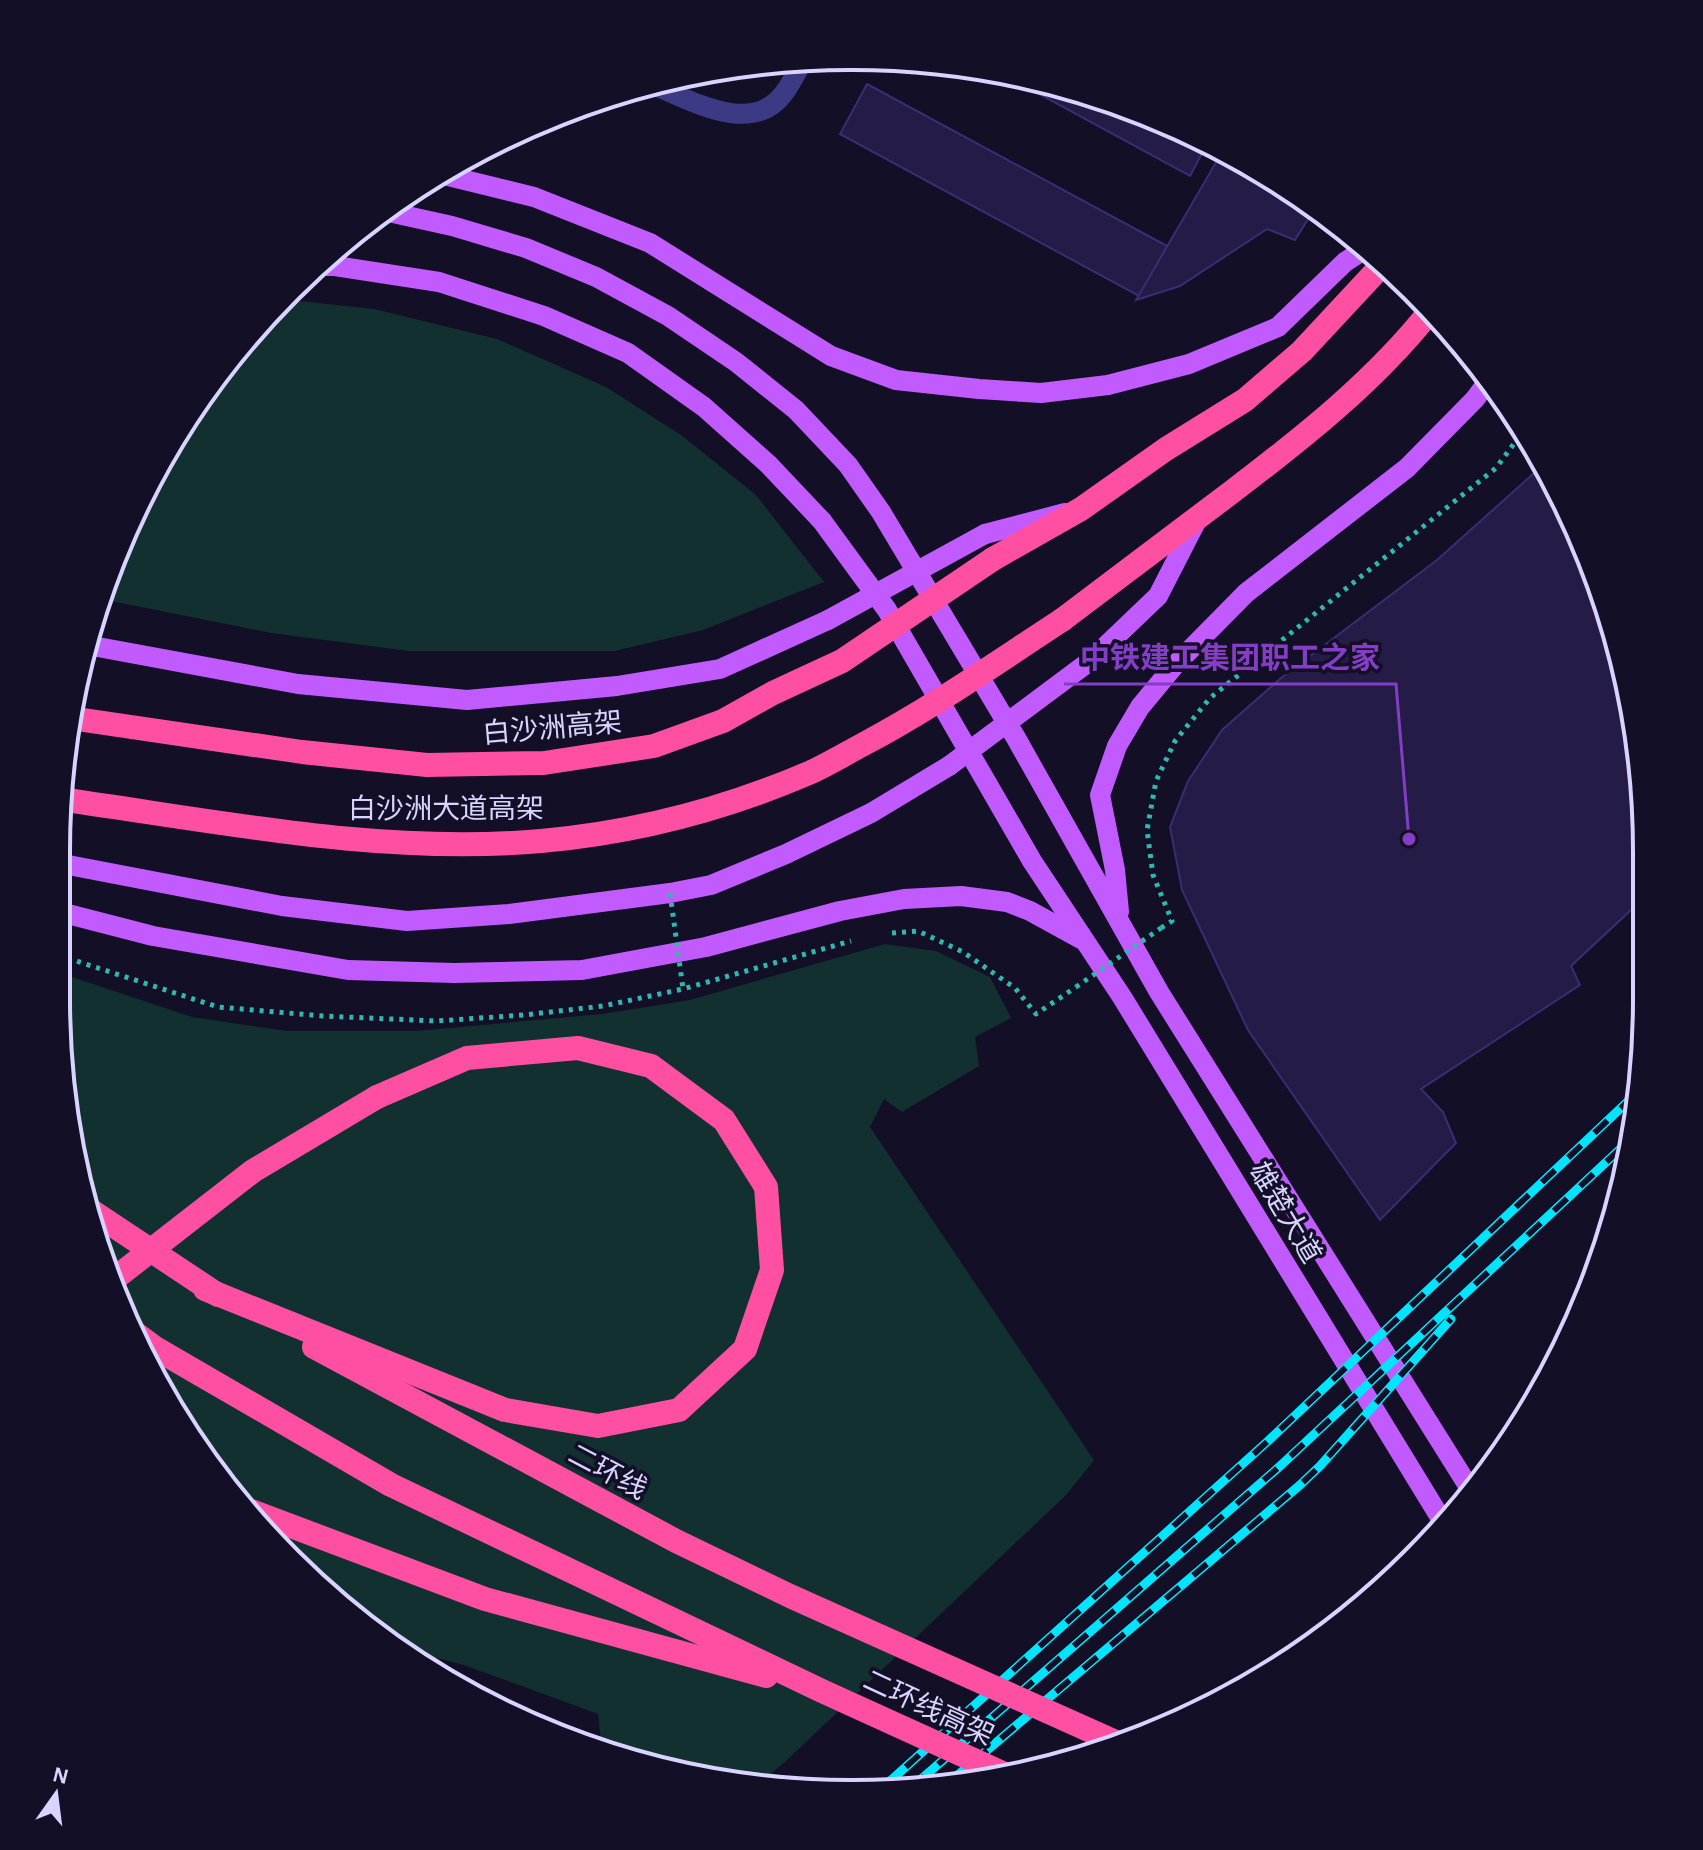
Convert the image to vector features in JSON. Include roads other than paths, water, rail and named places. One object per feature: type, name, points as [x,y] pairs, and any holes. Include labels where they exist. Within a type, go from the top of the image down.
[{"type":"highway","name":"白沙洲高架","points":[[82,719],[302,752],[427,765],[544,763],[654,746],[723,721],[773,693],[842,661],[993,559],[1081,509],[1166,449],[1245,400],[1302,351],[1376,272]]},
{"type":"highway","points":[[1198,517],[1301,439],[1363,382],[1424,320]]},
{"type":"highway","name":"白沙洲大道高架","points":[[72,801],[340,838],[455,844],[541,841],[649,824],[745,798],[812,772],[903,723],[1062,620],[1198,517]]},
{"type":"highway","points":[[120,1274],[253,1171],[377,1097],[467,1058],[578,1048],[651,1066],[724,1120],[766,1187],[772,1270],[745,1349],[679,1410],[598,1426],[505,1410],[205,1289]]},
{"type":"highway","name":"二环线","points":[[102,1218],[205,1289],[676,1541],[790,1596],[1106,1738]]},
{"type":"highway","points":[[152,1346],[391,1485],[822,1691]]},
{"type":"highway","points":[[268,1518],[485,1599],[822,1691]]},
{"type":"highway","name":"二环线高架","points":[[822,1691],[990,1767]]},
{"type":"main road","points":[[456,178],[534,197],[650,243],[831,356],[896,380],[979,389],[1041,393],[1108,385],[1189,364],[1278,327],[1356,255]]},
{"type":"main road","name":"雄楚大道","points":[[399,214],[526,248],[596,277],[668,316],[736,362],[796,410],[848,465],[881,512],[1016,738],[1159,992],[1466,1482]]},
{"type":"main road","name":"雄楚大道","points":[[334,266],[439,282],[544,316],[628,353],[704,407],[768,464],[822,521],[887,610],[1017,837],[1122,997],[1438,1515]]},
{"type":"main road","points":[[1119,920],[1115,870],[1100,795],[1117,746],[1140,707],[1174,666],[1246,593],[1407,468],[1482,390]]},
{"type":"main road","points":[[98,647],[298,684],[467,700],[617,686],[720,669],[828,620],[985,534],[1081,509]]},
{"type":"main road","points":[[70,865],[282,906],[407,921],[509,914],[711,885],[786,854],[871,813],[949,766],[1090,661],[1158,596],[1198,517]]},
{"type":"main road","points":[[70,915],[153,936],[348,970],[439,973],[582,970],[706,947],[840,911],[904,899],[947,896],[1007,902],[1081,935]]},
{"type":"street","points":[[671,92],[739,116],[748,116],[770,106],[783,95],[796,72]]},
{"type":"railway","points":[[893,1778],[1268,1441],[1626,1104]]},
{"type":"railway","points":[[925,1776],[1279,1467],[1618,1151]]},
{"type":"railway","points":[[962,1772],[1300,1485],[1451,1319]]},
{"type":"place","name":"中铁建工集团职工之家","points":[[1409,839]]}]
